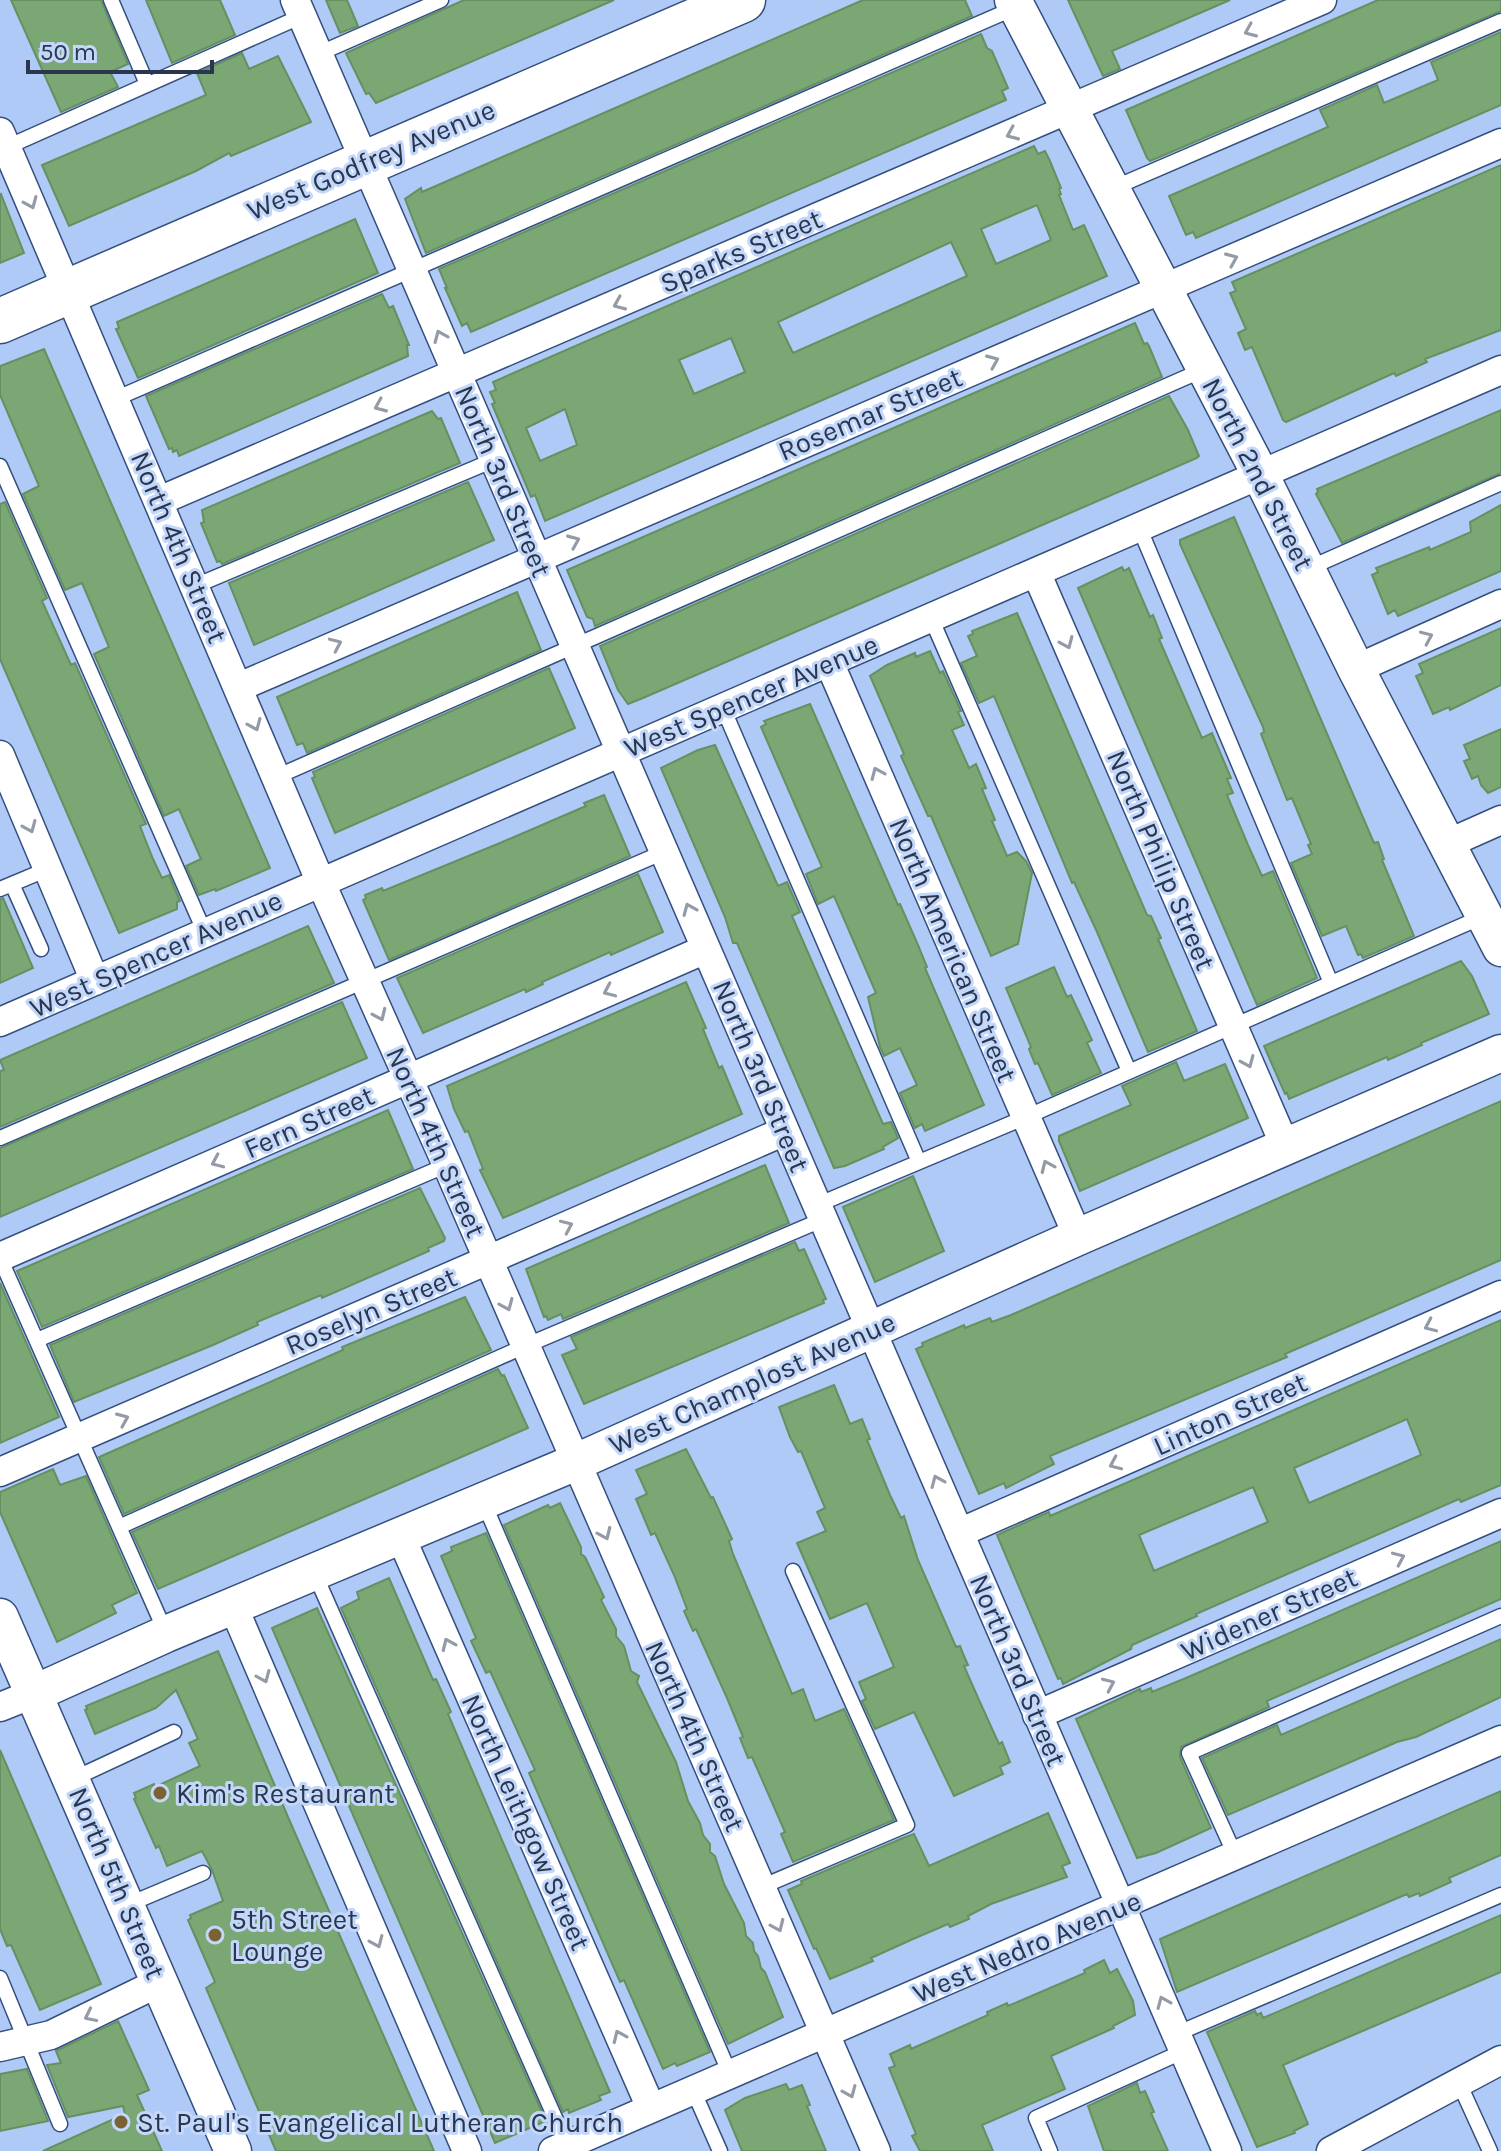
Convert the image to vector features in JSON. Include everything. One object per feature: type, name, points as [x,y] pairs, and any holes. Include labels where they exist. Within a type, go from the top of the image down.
[{"type":"main road","name":"West Godfrey Avenue","points":[[0,321],[743,0]]},
{"type":"street","name":"Sparks Street","points":[[159,501],[1322,0]]},
{"type":"street","name":"North 2nd Street","points":[[1021,2],[1069,110],[1260,474],[1356,669],[1501,948]]},
{"type":"street","name":"North 3rd Street","points":[[298,8],[1227,2151]]},
{"type":"street","name":"Rosemar Street","points":[[239,687],[1501,143]]},
{"type":"street","name":"North 4th Street","points":[[5,152],[69,291],[321,883],[876,2151]]},
{"type":"street","name":"West Spencer Avenue","points":[[0,1022],[1501,370]]},
{"type":"street","name":"North Philip Street","points":[[1036,572],[1286,1148]]},
{"type":"street","points":[[1356,669],[1501,604]]},
{"type":"street","name":"North American Street","points":[[829,662],[1078,1237]]},
{"type":"street","points":[[0,755],[95,981]]},
{"type":"street","points":[[1447,844],[1501,820]]},
{"type":"street","name":"Fern Street","points":[[0,1258],[706,949]]},
{"type":"street","name":"West Champlost Avenue","points":[[0,1707],[574,1463],[1078,1237],[1501,1053]]},
{"type":"street","name":"Roselyn Street","points":[[0,1472],[785,1131]]},
{"type":"street","name":"Linton Street","points":[[959,1533],[1501,1295]]},
{"type":"street","name":"Widener Street","points":[[1037,1715],[1501,1513]]},
{"type":"street","name":"North Leithgow Street","points":[[400,1535],[651,2108]]},
{"type":"street","points":[[233,1606],[467,2151]]},
{"type":"street","name":"North 5th Street","points":[[0,1617],[233,2151]]},
{"type":"street","name":"West Nedro Avenue","points":[[567,2148],[651,2108],[1501,1740]]},
{"type":"street","points":[[0,2047],[51,2035],[160,1982]]},
{"type":"street","points":[[1331,2151],[1501,2060]]},
{"type":"lane","points":[[111,0],[147,84]]},
{"type":"lane","points":[[318,54],[441,0]]},
{"type":"lane","points":[[115,399],[1021,2]]},
{"type":"lane","points":[[5,152],[298,8]]},
{"type":"lane","points":[[1111,189],[1501,21]]},
{"type":"lane","points":[[276,777],[1205,369]]},
{"type":"lane","points":[[195,586],[494,460]]},
{"type":"lane","points":[[0,466],[205,933]]},
{"type":"lane","points":[[1307,569],[1501,483]]},
{"type":"lane","points":[[1139,527],[1331,983]]},
{"type":"lane","points":[[931,618],[1129,1071]]},
{"type":"lane","points":[[723,708],[919,1162]]},
{"type":"lane","points":[[0,1138],[664,852]]},
{"type":"lane","points":[[41,949],[6,887],[48,869]]},
{"type":"lane","points":[[119,1527],[820,1212],[919,1162],[1484,916]]},
{"type":"lane","points":[[37,1340],[447,1165]]},
{"type":"lane","points":[[0,1258],[166,1634]]},
{"type":"lane","points":[[483,1501],[730,2074]]},
{"type":"lane","points":[[761,1887],[907,1825],[793,1571]]},
{"type":"lane","points":[[314,1572],[567,2148]]},
{"type":"lane","points":[[1236,1857],[1189,1753],[1501,1616]]},
{"type":"lane","points":[[72,1779],[174,1732]]},
{"type":"lane","points":[[126,1905],[203,1873]]},
{"type":"lane","points":[[1050,2151],[1036,2118],[1180,2042],[1501,1895]]},
{"type":"lane","points":[[0,1978],[60,2124]]},
{"type":"lane","points":[[1459,2083],[1490,2151]]},
{"type":"lane","points":[[693,2090],[720,2151]]},
{"type":"building","points":[[11,0],[101,0],[128,64],[110,72],[118,87],[61,112]]},
{"type":"building","points":[[146,0],[220,0],[235,35],[172,63]]},
{"type":"building","points":[[326,0],[347,0],[358,26],[340,33]]},
{"type":"building","points":[[464,0],[614,0],[376,103],[369,93],[366,94],[346,53]]},
{"type":"building","points":[[863,0],[965,0],[972,16],[426,253],[405,199],[421,188],[422,192]]},
{"type":"building","points":[[1068,0],[1230,0],[1112,51],[1120,69],[1103,76]]},
{"type":"building","points":[[1378,0],[1501,0],[1501,11],[1150,161],[1147,158],[1126,110]]},
{"type":"building","points":[[1501,32],[1501,105],[1196,238],[1193,232],[1186,235],[1169,196],[1328,127],[1320,110],[1377,85],[1384,103],[1438,80],[1431,62]]},
{"type":"building","points":[[981,34],[1008,88],[1002,91],[1006,100],[471,332],[467,323],[462,326],[439,269]]},
{"type":"building","points":[[242,53],[249,69],[278,56],[311,122],[231,156],[229,153],[196,171],[69,226],[42,165],[206,95],[197,73]]},
{"type":"building","points":[[1034,146],[1038,154],[1045,151],[1061,188],[1059,195],[1073,230],[1084,225],[1107,276],[545,521],[535,495],[531,497],[492,404],[495,403],[490,392],[496,390],[493,382]],"holes":[[[1037,205],[1051,240],[996,264],[981,229]],[[951,242],[967,276],[793,353],[778,322]],[[731,338],[745,372],[694,394],[679,360]],[[565,409],[577,445],[540,461],[526,428]]]},
{"type":"building","points":[[1501,165],[1501,330],[1425,359],[1427,362],[1396,376],[1394,373],[1286,422],[1283,420],[1252,347],[1245,350],[1238,333],[1246,329],[1230,293],[1236,291],[1232,282]]},
{"type":"building","points":[[0,195],[24,253],[0,263]]},
{"type":"building","points":[[355,219],[378,273],[138,378],[116,329],[119,328],[117,322]]},
{"type":"building","points":[[382,294],[389,308],[393,306],[409,345],[408,356],[179,456],[177,450],[173,452],[172,448],[169,449],[146,396]]},
{"type":"building","points":[[1135,323],[1162,377],[595,626],[593,619],[587,617],[567,570]]},
{"type":"building","points":[[44,349],[270,868],[216,891],[199,895],[186,866],[201,859],[179,809],[164,816],[94,654],[109,647],[82,583],[65,590],[23,494],[39,486],[0,395],[0,366]]},
{"type":"building","points":[[1169,396],[1188,430],[1199,456],[1197,458],[643,698],[628,704],[618,690],[600,646]]},
{"type":"building","points":[[1501,410],[1501,473],[1342,543],[1316,494],[1317,489]]},
{"type":"building","points":[[432,411],[438,419],[441,418],[460,463],[222,564],[217,562],[201,523],[204,522],[202,510]]},
{"type":"building","points":[[468,482],[494,540],[254,645],[229,583]]},
{"type":"building","points":[[5,502],[47,598],[42,601],[71,665],[75,663],[146,824],[140,826],[153,859],[162,878],[169,875],[180,901],[177,902],[177,909],[119,933],[0,659],[0,504]]},
{"type":"building","points":[[1501,505],[1501,571],[1398,616],[1395,610],[1388,614],[1372,575],[1378,572],[1376,568],[1471,532],[1470,522]]},
{"type":"building","points":[[1234,517],[1374,843],[1378,842],[1382,860],[1414,936],[1363,958],[1361,954],[1358,955],[1346,926],[1322,936],[1291,863],[1312,854],[1308,845],[1311,844],[1292,798],[1287,800],[1261,734],[1263,727],[1180,544],[1180,540]]},
{"type":"building","points":[[1122,567],[1124,571],[1129,568],[1150,617],[1153,615],[1162,638],[1159,639],[1202,738],[1212,733],[1231,778],[1227,779],[1233,793],[1227,795],[1248,845],[1262,876],[1273,871],[1317,978],[1257,1005],[1078,588]]},
{"type":"building","points":[[517,592],[541,650],[307,753],[303,743],[297,745],[277,697]]},
{"type":"building","points":[[1017,613],[1147,915],[1151,916],[1161,938],[1158,939],[1197,1031],[1148,1052],[1097,932],[1072,883],[994,696],[979,703],[961,663],[977,656],[968,636],[973,634],[972,631]]},
{"type":"building","points":[[1501,628],[1501,685],[1450,710],[1449,707],[1433,714],[1416,676],[1423,673],[1419,664]]},
{"type":"building","points":[[930,651],[961,711],[958,712],[964,725],[952,730],[969,768],[976,764],[995,820],[992,821],[1007,856],[1017,852],[1032,873],[1018,944],[991,956],[931,816],[928,816],[901,756],[904,754],[870,676],[915,653],[916,657]]},
{"type":"building","points":[[549,668],[575,728],[335,833],[312,778],[315,777],[313,772]]},
{"type":"building","points":[[810,704],[918,945],[984,1105],[925,1131],[922,1124],[915,1128],[900,1093],[917,1085],[900,1048],[884,1056],[880,1047],[868,997],[876,993],[834,896],[818,904],[806,874],[822,867],[761,727],[766,724],[764,721]]},
{"type":"building","points":[[1501,729],[1501,787],[1488,793],[1478,776],[1472,779],[1464,761],[1470,759],[1464,745]]},
{"type":"building","points":[[715,745],[778,886],[787,882],[800,912],[792,916],[883,1124],[891,1122],[898,1138],[884,1149],[845,1166],[834,1168],[737,943],[733,943],[725,917],[661,768]]},
{"type":"building","points":[[604,795],[630,856],[389,960],[363,900],[365,895],[382,888],[383,891],[500,843],[586,806],[584,803]]},
{"type":"building","points":[[638,874],[663,932],[423,1033],[397,978]]},
{"type":"building","points":[[3,898],[33,968],[0,983],[0,899]]},
{"type":"building","points":[[308,926],[334,983],[0,1127],[0,1071],[4,1070],[0,1060]]},
{"type":"building","points":[[1461,961],[1472,976],[1489,1014],[1388,1060],[1387,1057],[1289,1099],[1285,1094],[1264,1046]]},
{"type":"building","points":[[1054,967],[1092,1040],[1087,1043],[1101,1073],[1052,1095],[1038,1063],[1035,1064],[1006,988]]},
{"type":"building","points":[[686,982],[719,1068],[722,1066],[742,1114],[503,1218],[480,1170],[483,1169],[468,1131],[465,1132],[454,1109],[447,1086]]},
{"type":"building","points":[[342,1002],[367,1058],[0,1217],[0,1148]]},
{"type":"building","points":[[1176,1062],[1184,1081],[1225,1064],[1248,1118],[1080,1191],[1059,1136],[1131,1105],[1122,1086]]},
{"type":"building","points":[[1501,1101],[1501,1260],[1285,1354],[1287,1357],[1050,1456],[1054,1464],[1006,1488],[1004,1483],[979,1494],[916,1349],[923,1346],[922,1343],[964,1325],[965,1328],[990,1318],[992,1322],[1011,1315]]},
{"type":"building","points":[[388,1110],[413,1169],[42,1327],[17,1271]]},
{"type":"building","points":[[765,1165],[789,1223],[563,1319],[561,1314],[548,1320],[544,1317],[526,1269]]},
{"type":"building","points":[[913,1176],[944,1251],[875,1282],[843,1207]]},
{"type":"building","points":[[420,1188],[445,1238],[428,1248],[429,1251],[74,1402],[50,1345]]},
{"type":"building","points":[[795,1242],[799,1251],[804,1249],[826,1299],[824,1303],[584,1404],[562,1355],[577,1349],[571,1337]]},
{"type":"building","points":[[0,1283],[59,1417],[0,1443]]},
{"type":"building","points":[[465,1297],[491,1350],[124,1514],[99,1457],[343,1350],[342,1347]]},
{"type":"building","points":[[1501,1320],[1501,1485],[1461,1502],[1459,1499],[1196,1614],[1063,1684],[1061,1678],[1058,1679],[997,1535],[1049,1512],[1050,1516]],"holes":[[[1407,1419],[1421,1455],[1309,1503],[1294,1468]],[[1253,1487],[1268,1522],[1154,1571],[1139,1535]]]},
{"type":"building","points":[[498,1369],[504,1375],[528,1428],[158,1589],[132,1532]]},
{"type":"building","points":[[834,1385],[850,1424],[862,1419],[870,1439],[867,1440],[890,1495],[901,1518],[904,1516],[918,1560],[956,1647],[960,1646],[968,1665],[964,1666],[1010,1762],[1000,1767],[1003,1774],[954,1796],[914,1712],[875,1729],[862,1701],[866,1699],[859,1682],[894,1667],[867,1603],[830,1619],[797,1543],[826,1531],[817,1512],[825,1508],[801,1451],[798,1452],[790,1437],[779,1407]]},
{"type":"building","points":[[686,1449],[732,1539],[729,1541],[733,1554],[792,1694],[803,1689],[815,1721],[844,1709],[894,1820],[793,1862],[781,1834],[785,1832],[752,1757],[748,1758],[727,1698],[696,1629],[693,1631],[684,1611],[687,1609],[674,1575],[655,1533],[651,1535],[636,1499],[647,1494],[636,1470]]},
{"type":"building","points":[[53,1469],[60,1485],[86,1476],[137,1593],[112,1605],[116,1613],[57,1642],[0,1512],[0,1492]]},
{"type":"building","points":[[560,1503],[581,1547],[581,1554],[604,1597],[601,1600],[616,1629],[616,1636],[624,1646],[631,1671],[639,1676],[637,1682],[676,1762],[688,1801],[710,1844],[710,1852],[715,1856],[724,1884],[744,1923],[746,1936],[753,1943],[783,2017],[728,2044],[504,1525],[548,1505],[550,1508]]},
{"type":"building","points":[[486,1533],[710,2052],[677,2066],[675,2063],[663,2069],[624,1980],[620,1982],[529,1773],[535,1770],[490,1671],[486,1673],[471,1641],[476,1638],[441,1556],[452,1551],[451,1547]]},
{"type":"building","points":[[1501,1541],[1501,1599],[1267,1701],[1269,1707],[1181,1747],[1180,1757],[1211,1828],[1156,1853],[1137,1858],[1076,1719],[1140,1689],[1141,1692],[1151,1688],[1152,1692],[1186,1678]]},
{"type":"building","points":[[389,1578],[433,1680],[436,1679],[451,1712],[448,1714],[610,2092],[599,2096],[601,2100],[569,2113],[568,2109],[563,2112],[341,1608],[359,1599],[357,1592]]},
{"type":"building","points":[[317,1608],[546,2121],[495,2143],[272,1628]]},
{"type":"building","points":[[1501,1639],[1501,1697],[1416,1737],[1397,1742],[1228,1815],[1202,1758],[1277,1725],[1281,1735]]},
{"type":"building","points":[[218,1651],[434,2151],[276,2151],[206,1988],[215,1982],[188,1920],[190,1915],[223,1901],[212,1870],[202,1851],[167,1866],[134,1799],[134,1793],[200,1766],[189,1743],[198,1739],[176,1690],[156,1708],[95,1734],[86,1706]]},
{"type":"building","points":[[0,1750],[101,1984],[40,2010],[11,1945],[7,1946],[0,1929]]},
{"type":"building","points":[[1501,1791],[1501,1855],[1449,1878],[1451,1882],[1420,1896],[1419,1893],[1409,1897],[1407,1894],[1177,1992],[1160,1939]]},
{"type":"building","points":[[1048,1813],[1070,1863],[1062,1866],[1067,1877],[991,1904],[968,1916],[969,1919],[913,1939],[871,1958],[873,1961],[830,1979],[788,1890],[802,1884],[801,1881],[914,1834],[929,1866]]},
{"type":"building","points":[[1501,1915],[1501,1972],[1283,2065],[1308,2124],[1295,2133],[1257,2147],[1207,2032],[1255,2011],[1257,2015],[1261,2013],[1263,2018]]},
{"type":"building","points":[[1104,1960],[1110,1973],[1117,1969],[1133,2001],[1135,2015],[1114,2028],[1051,2056],[1065,2089],[982,2125],[993,2151],[920,2151],[889,2068],[895,2066],[890,2054],[910,2045],[911,2049],[988,2015],[987,2012],[1007,2003],[1008,2006],[1085,1973],[1084,1970]]},
{"type":"building","points":[[118,2021],[149,2090],[137,2095],[162,2151],[43,2151],[125,2114],[123,2106],[68,2117],[47,2065],[61,2063],[56,2051]]},
{"type":"building","points":[[27,2069],[48,2121],[0,2131],[0,2074]]},
{"type":"building","points":[[1137,2083],[1140,2093],[1145,2091],[1168,2151],[1104,2151],[1088,2106]]},
{"type":"building","points":[[786,2084],[789,2090],[802,2085],[810,2105],[807,2106],[826,2151],[742,2151],[725,2110],[745,2098]]},
{"type":"place","name":"Kim's Restaurant","points":[[160,1793]]},
{"type":"place","name":"5th Street Lounge","points":[[215,1935]]},
{"type":"place","name":"St. Paul's Evangelical Lutheran Church","points":[[121,2122]]}]
